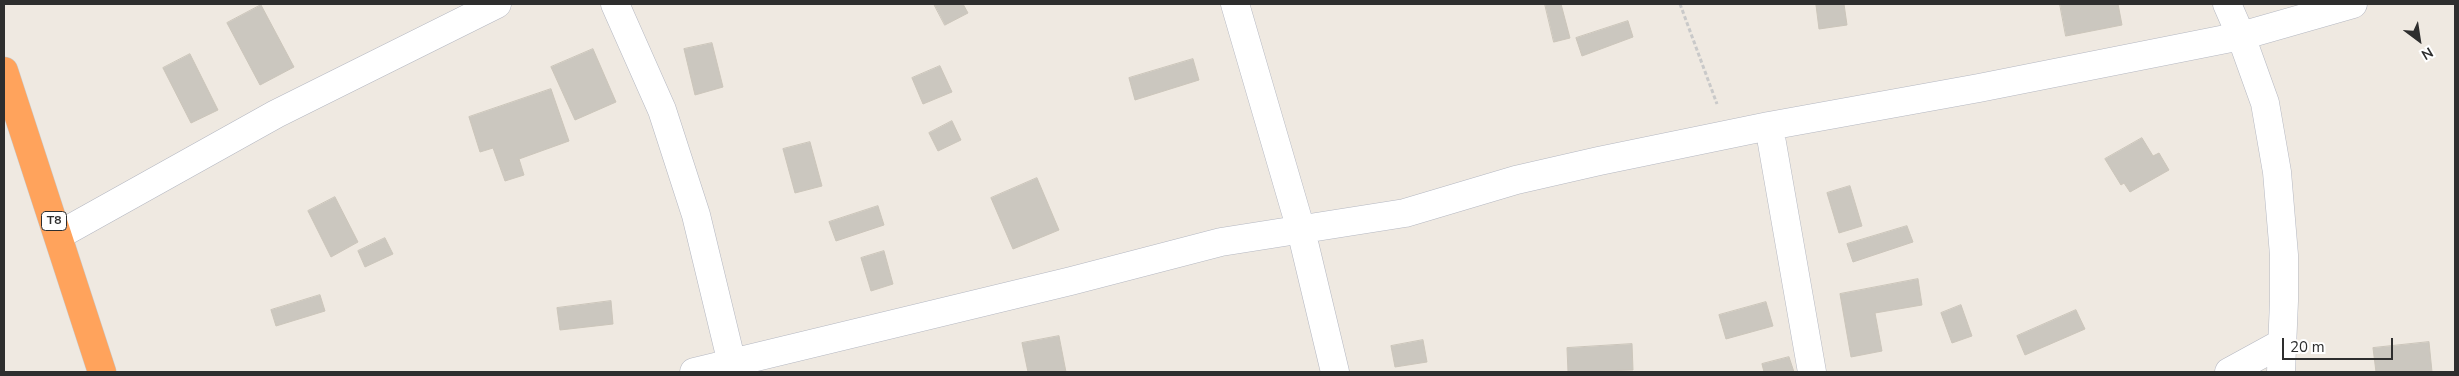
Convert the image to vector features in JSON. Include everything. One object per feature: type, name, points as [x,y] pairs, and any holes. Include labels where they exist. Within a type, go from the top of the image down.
[{"type":"highway","name":"T8","points":[[4,71],[59,235],[102,372]]},
{"type":"street","points":[[59,235],[276,114],[497,4]]},
{"type":"street","points":[[615,4],[662,110],[696,215],[733,368]]},
{"type":"street","points":[[1235,4],[1301,230],[1335,372]]},
{"type":"street","points":[[2227,4],[2241,36],[2265,103],[2277,172],[2284,264],[2281,372]]},
{"type":"street","points":[[694,372],[733,368],[1220,242],[1405,212],[1516,180],[1768,126],[1979,88],[2241,36],[2353,4]]},
{"type":"street","points":[[1768,126],[1812,372]]},
{"type":"street","points":[[2229,372],[2282,343]]},
{"type":"path","points":[[1680,4],[1728,135]]},
{"type":"building","points":[[934,4],[963,4],[968,13],[945,25]]},
{"type":"building","points":[[1545,4],[1561,4],[1570,38],[1554,42]]},
{"type":"building","points":[[1844,4],[1847,25],[1819,29],[1816,5]]},
{"type":"building","points":[[2060,4],[2118,4],[2122,25],[2066,36]]},
{"type":"building","points":[[261,5],[294,67],[260,85],[227,23]]},
{"type":"building","points":[[1628,21],[1633,37],[1582,56],[1576,38]]},
{"type":"building","points":[[712,43],[723,87],[695,95],[684,49]]},
{"type":"building","points":[[593,49],[616,102],[575,120],[551,67]]},
{"type":"building","points":[[190,54],[218,110],[191,123],[163,68]]},
{"type":"building","points":[[1193,59],[1199,80],[1135,100],[1129,78]]},
{"type":"building","points":[[940,66],[952,92],[923,104],[912,78]]},
{"type":"building","points":[[551,89],[569,141],[519,159],[524,175],[505,181],[493,148],[480,152],[469,117]]},
{"type":"building","points":[[952,121],[961,140],[938,151],[929,133]]},
{"type":"building","points":[[2142,138],[2153,156],[2159,153],[2169,170],[2130,192],[2124,183],[2121,185],[2105,159]]},
{"type":"building","points":[[810,142],[822,186],[795,193],[783,149]]},
{"type":"building","points":[[1037,178],[1059,230],[1013,249],[991,198]]},
{"type":"building","points":[[1850,186],[1862,226],[1839,233],[1827,193]]},
{"type":"building","points":[[335,197],[358,242],[331,257],[308,211]]},
{"type":"building","points":[[878,206],[884,225],[836,241],[829,222]]},
{"type":"building","points":[[1907,226],[1913,242],[1853,262],[1847,244]]},
{"type":"building","points":[[385,238],[393,254],[365,267],[358,251]]},
{"type":"building","points":[[884,251],[893,284],[871,291],[861,258]]},
{"type":"building","points":[[1918,279],[1922,305],[1875,313],[1882,351],[1851,357],[1840,294]]},
{"type":"building","points":[[320,295],[325,311],[276,326],[271,310]]},
{"type":"building","points":[[611,301],[613,324],[560,330],[557,308]]},
{"type":"building","points":[[1766,302],[1773,326],[1726,339],[1719,315]]},
{"type":"building","points":[[1961,305],[1972,336],[1952,343],[1941,313]]},
{"type":"building","points":[[2076,310],[2085,329],[2025,355],[2017,336]]},
{"type":"building","points":[[1059,336],[1066,372],[1028,372],[1022,343]]},
{"type":"building","points":[[1423,340],[1427,362],[1395,367],[1391,346]]},
{"type":"building","points":[[2429,342],[2432,372],[2376,372],[2373,348]]},
{"type":"building","points":[[1632,344],[1633,370],[1568,372],[1567,348]]},
{"type":"building","points":[[1789,357],[1794,372],[1764,372],[1762,364]]}]
